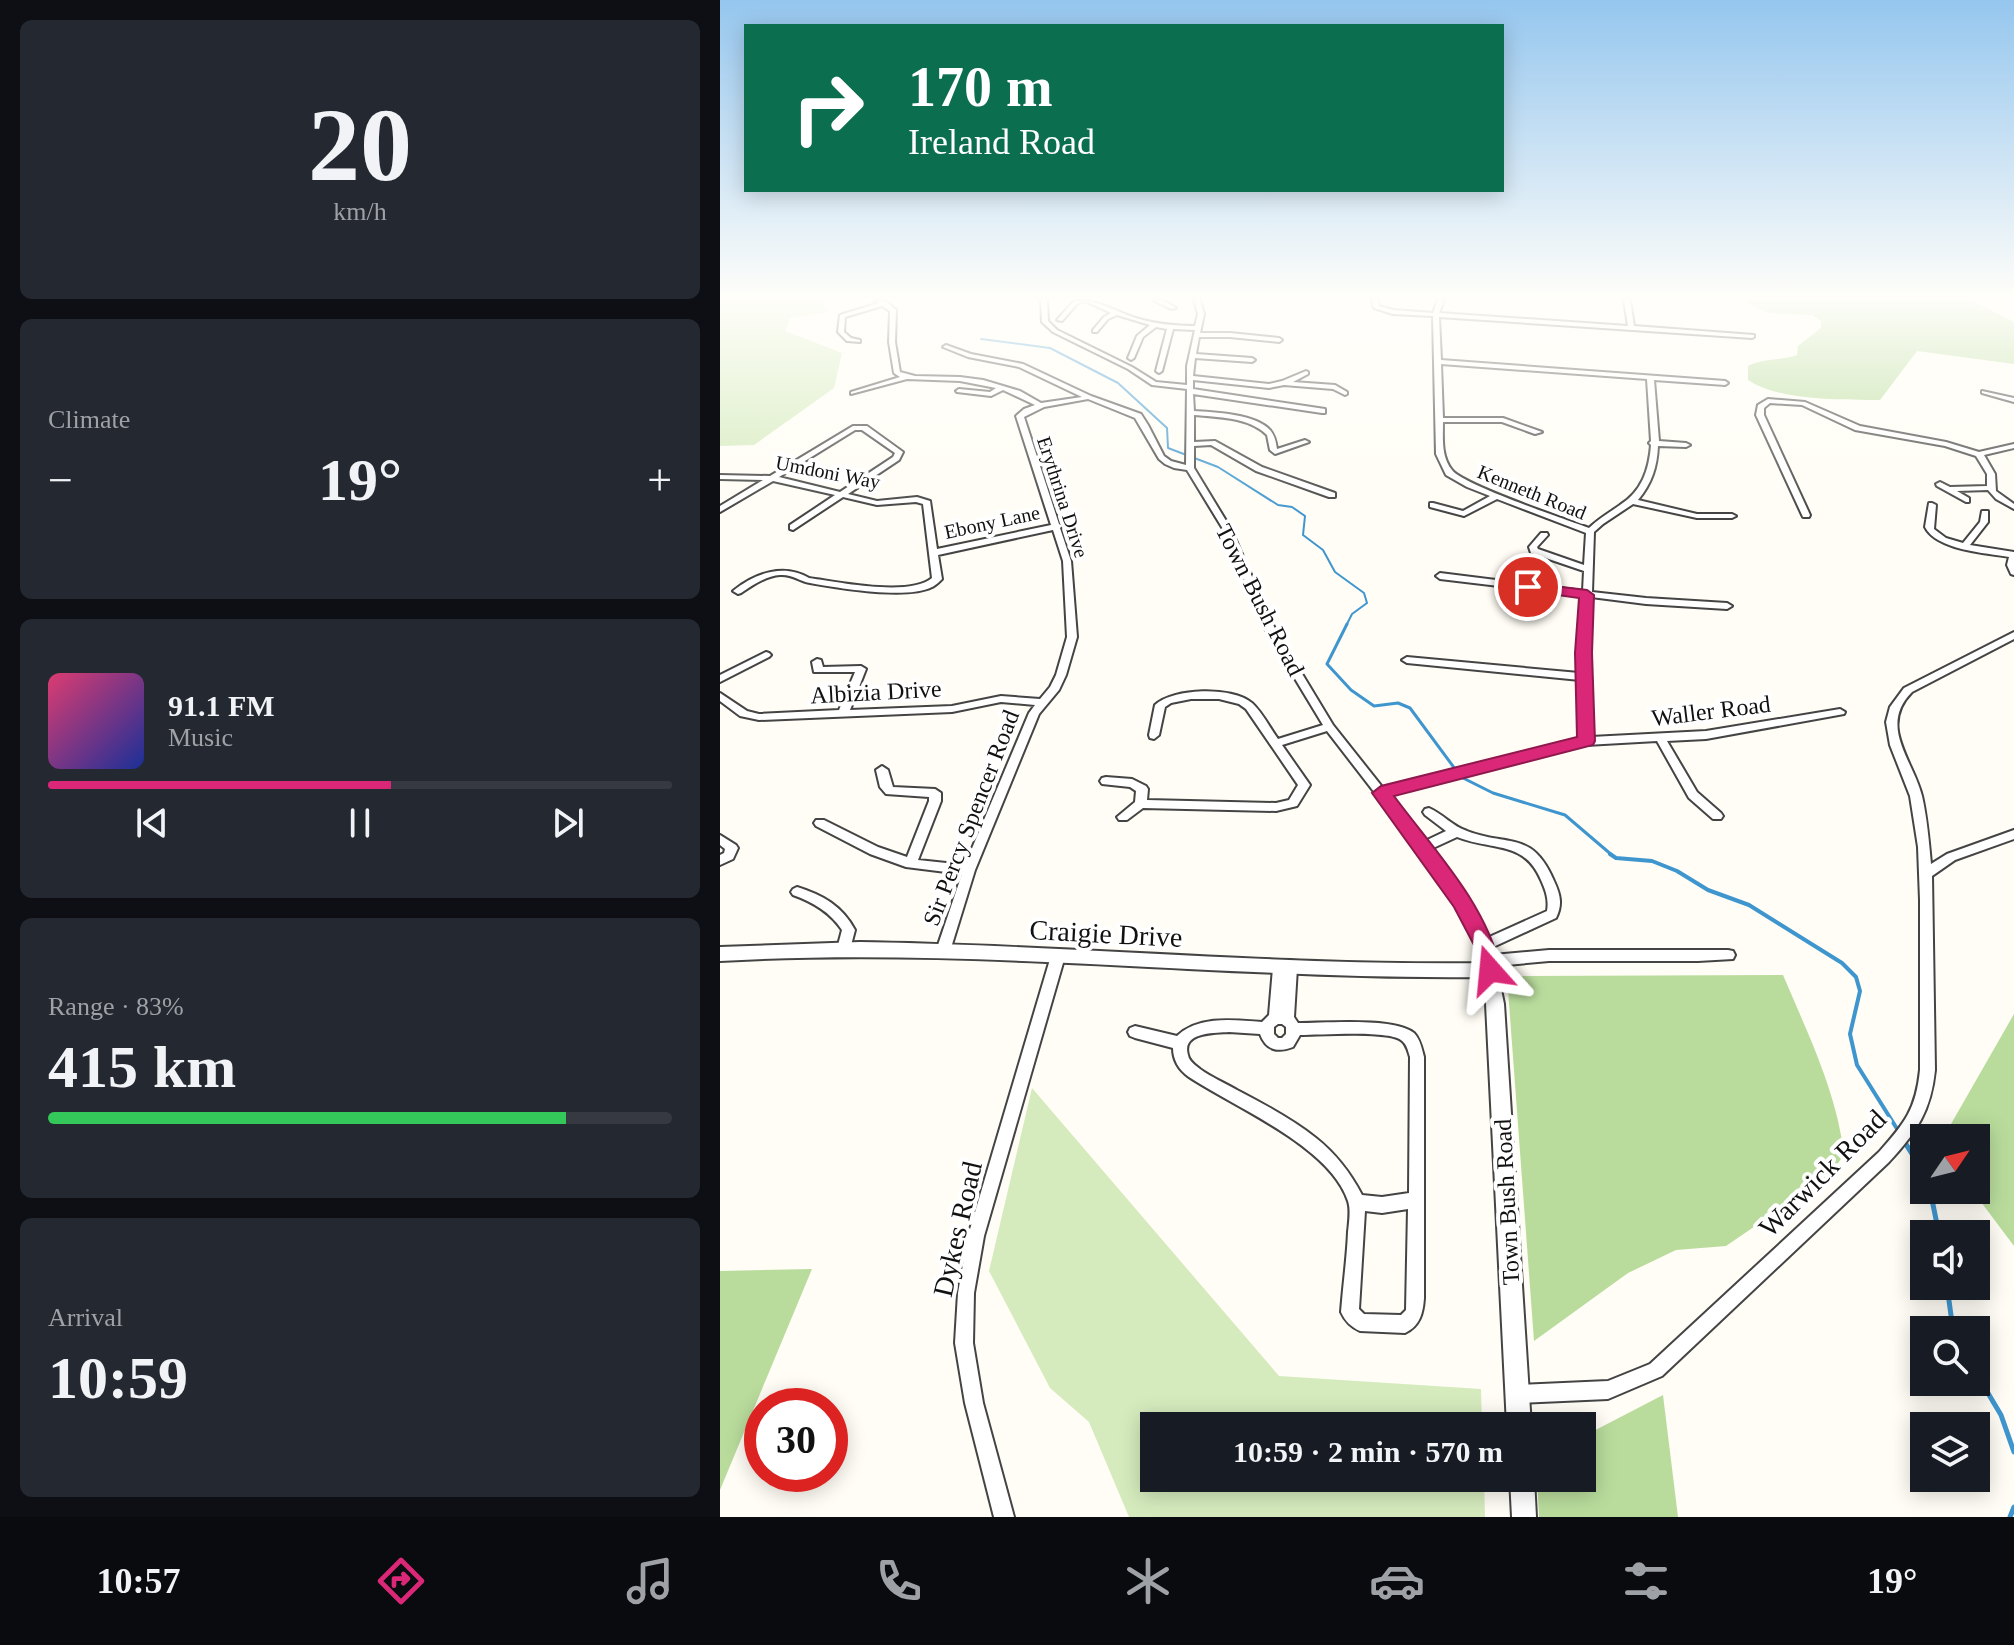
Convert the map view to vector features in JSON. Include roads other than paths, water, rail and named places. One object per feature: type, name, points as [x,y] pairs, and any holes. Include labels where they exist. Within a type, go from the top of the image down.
[{"type":"street","points":[[897,371],[907,377]]},
{"type":"street","points":[[1033,371],[1138,416],[1164,462],[1175,467],[1212,443],[1259,469],[1332,495]]},
{"type":"street","points":[[1134,371],[1154,384],[1284,383],[1335,387],[1345,393]]},
{"type":"street","points":[[1189,456],[1190,371]]},
{"type":"street","name":"Kenneth Road","points":[[1437,371],[1440,454],[1445,468],[1454,477],[1496,496],[1590,532]]},
{"type":"street","points":[[1554,371],[1725,383]]},
{"type":"street","points":[[1284,383],[1306,373]]},
{"type":"street","points":[[853,393],[907,377],[957,378],[1017,391],[1038,404]]},
{"type":"street","points":[[1586,741],[1586,569],[1590,532],[1612,512],[1633,501],[1652,476],[1650,378]]},
{"type":"street","points":[[1189,385],[1322,411]]},
{"type":"street","points":[[959,391],[992,394],[1002,387]]},
{"type":"street","points":[[1984,392],[2014,400]]},
{"type":"street","name":"Erythrina Drive","points":[[1040,702],[1055,688],[1072,637],[1067,561],[1058,526],[1019,419],[1022,413],[1038,404],[1062,404],[1089,397]]},
{"type":"street","points":[[1806,515],[1760,415],[1761,407],[1768,401],[1803,403],[1858,428],[1946,444],[1979,454],[2014,446]]},
{"type":"street","points":[[1189,413],[1213,413],[1255,423],[1270,434],[1275,452],[1305,442]]},
{"type":"street","points":[[1439,420],[1503,420],[1538,432]]},
{"type":"street","points":[[720,510],[853,428],[864,428],[899,452],[896,458],[793,527]]},
{"type":"street","points":[[1653,443],[1686,445]]},
{"type":"street","points":[[1979,454],[1991,474],[1989,488]]},
{"type":"street","name":"Town Bush Road","points":[[1189,456],[1227,529],[1270,629],[1329,727],[1423,847],[1461,902],[1484,945],[1495,1004],[1519,1412]]},
{"type":"street","name":"Umdoni Way","points":[[720,477],[772,478],[877,503],[925,500],[936,583],[924,589],[903,591],[821,582],[788,572],[765,575],[738,591]]},
{"type":"street","points":[[1966,500],[1944,486],[1989,488],[2014,507]]},
{"type":"street","points":[[1433,505],[1464,514],[1496,496]]},
{"type":"street","points":[[1633,501],[1697,516],[1732,516]]},
{"type":"street","points":[[1932,505],[1931,531],[1948,542],[2014,555],[2011,565],[2014,572]]},
{"type":"street","points":[[1965,546],[1984,522],[1985,513]]},
{"type":"street","name":"Ebony Lane","points":[[933,553],[1058,526]]},
{"type":"street","points":[[1544,535],[1533,547],[1534,551],[1586,569]]},
{"type":"street","points":[[1440,576],[1587,595],[1727,606]]},
{"type":"street","name":"Warwick Road","points":[[1518,1394],[1608,1390],[1656,1370],[1884,1157],[1920,1108],[1928,1062],[1927,873],[1915,792],[1897,751],[1891,726],[1895,704],[1908,690],[2014,635]]},
{"type":"street","points":[[720,679],[766,655]]},
{"type":"street","points":[[1407,660],[1584,677]]},
{"type":"street","points":[[817,662],[818,670],[861,669],[843,714]]},
{"type":"street","name":"Albizia Drive","points":[[720,696],[749,717],[959,708],[1001,699],[1040,702]]},
{"type":"street","points":[[1123,817],[1141,804],[1276,807],[1293,803],[1304,785],[1250,707],[1236,697],[1171,697],[1160,705],[1154,735]]},
{"type":"street","name":"Sir Percy Spencer Road","points":[[949,946],[969,870],[1040,702]]},
{"type":"street","name":"Waller Road","points":[[1381,793],[1586,741],[1661,739],[1719,733],[1840,712]]},
{"type":"street","points":[[1274,744],[1329,727]]},
{"type":"street","points":[[1661,739],[1693,795],[1717,816]]},
{"type":"street","points":[[882,770],[888,790],[935,793],[935,801],[910,864]]},
{"type":"street","points":[[1106,781],[1138,785],[1142,789],[1141,804]]},
{"type":"street","points":[[1429,812],[1456,832],[1503,841],[1530,854],[1543,869],[1555,909],[1545,920],[1484,945]]},
{"type":"street","points":[[820,823],[877,854],[910,864],[969,870]]},
{"type":"street","points":[[1423,847],[1456,832]]},
{"type":"street","points":[[1927,873],[1970,849],[2014,834]]},
{"type":"street","points":[[720,839],[732,848],[729,856],[720,860]]},
{"type":"street","points":[[797,892],[830,906],[849,930],[844,949]]},
{"type":"street","name":"Craigie Drive","points":[[722,958],[844,949],[949,946],[1058,956],[1285,968],[1490,966]]},
{"type":"street","points":[[1490,966],[1539,955],[1679,958],[1728,955]]},
{"type":"street","name":"Dykes Road","points":[[1004,1517],[974,1403],[964,1343],[964,1305],[976,1236],[1058,956]]},
{"type":"street","points":[[1281,1024],[1285,968]]},
{"type":"street","points":[[1281,1024],[1389,1030],[1408,1036],[1417,1057],[1419,1165],[1414,1314],[1405,1324],[1360,1322],[1350,1312],[1357,1202],[1339,1173],[1315,1147],[1187,1068],[1181,1057],[1180,1043],[1186,1035],[1198,1029],[1281,1024]]},
{"type":"street","points":[[1135,1032],[1180,1043]]},
{"type":"street","points":[[1357,1202],[1382,1205],[1416,1200]]},
{"type":"street","points":[[1523,1492],[1524,1517]]},
{"type":"waterway","points":[[1094,371],[1118,383],[1167,428],[1168,448],[1218,467],[1278,505],[1292,507],[1305,516],[1303,535],[1323,550],[1335,572],[1364,593],[1367,603],[1352,614],[1327,664],[1351,690],[1374,706],[1398,703],[1410,708],[1461,777],[1493,793],[1565,815],[1613,856]]},
{"type":"waterway","points":[[1613,856],[1652,861],[1677,871],[1708,890],[1749,905],[1842,963],[1856,977],[1860,991],[1850,1034],[1857,1065],[1899,1132]]},
{"type":"waterway","points":[[1905,1142],[1909,1148]]},
{"type":"waterway","points":[[1907,1146],[1910,1151]]},
{"type":"waterway","points":[[1933,1204],[1936,1220]]},
{"type":"waterway","points":[[1949,1300],[1951,1316]]},
{"type":"waterway","points":[[1990,1396],[2001,1415],[2014,1452]]},
{"type":"waterway","points":[[2010,1517],[2014,1507]]}]
